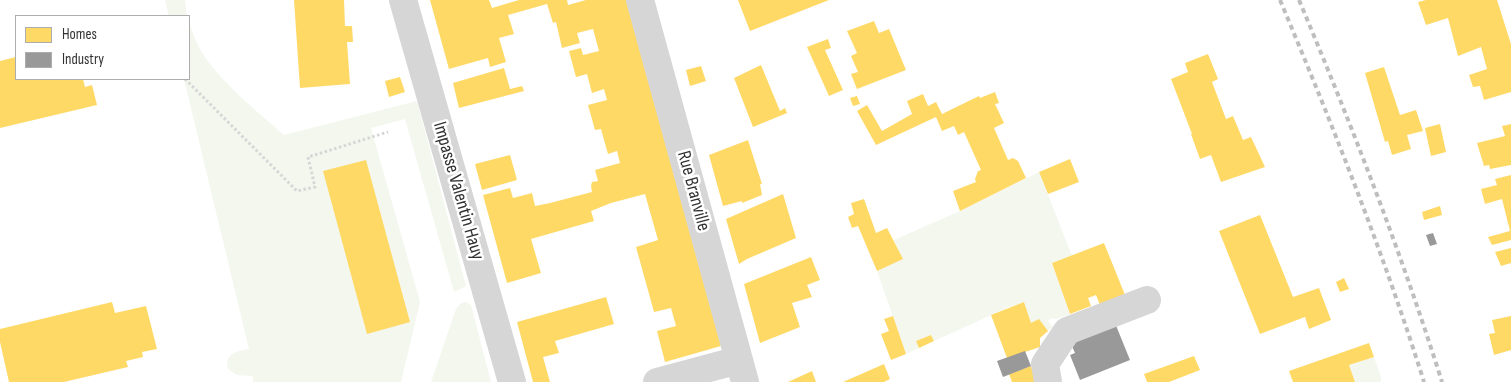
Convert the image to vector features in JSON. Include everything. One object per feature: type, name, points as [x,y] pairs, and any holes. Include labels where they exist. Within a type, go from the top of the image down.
[{"type":"street","name":"Impasse Valentin Hauy","points":[[403,0],[512,382]]},
{"type":"street","name":"Rue Branville","points":[[640,0],[742,371]]},
{"type":"street","points":[[1048,382],[1045,364],[1067,332],[1147,300]]},
{"type":"street","points":[[657,382],[742,371]]},
{"type":"path","points":[[186,80],[297,191],[315,187],[308,157],[388,132]]},
{"type":"shaded area","points":[[165,0],[185,0],[187,15],[169,15]]},
{"type":"shaded area","points":[[190,26],[201,51],[218,74],[284,135],[417,101],[466,286],[454,292],[405,119],[371,128],[420,302],[401,382],[253,382],[253,376],[237,375],[228,369],[227,364],[232,354],[249,349],[184,80],[190,80]]},
{"type":"shaded area","points":[[1039,172],[1072,256],[1052,263],[1070,314],[1056,319],[1052,318],[1048,321],[1053,327],[1048,331],[1039,320],[1031,323],[1024,302],[934,341],[931,335],[917,341],[919,348],[906,354],[877,271],[902,259],[894,240],[960,211]]},
{"type":"shaded area","points":[[466,302],[471,305],[491,382],[431,382],[456,309],[461,303]]},
{"type":"shaded area","points":[[1374,357],[1381,382],[1355,382],[1349,365]]},
{"type":"building: Homes","points":[[294,0],[344,0],[345,26],[352,26],[353,42],[347,42],[350,84],[300,88]]},
{"type":"building: Homes","points":[[430,0],[489,0],[492,8],[519,0],[567,0],[568,5],[586,0],[626,0],[721,346],[665,362],[657,331],[676,326],[671,308],[654,312],[636,247],[658,240],[645,194],[611,203],[591,211],[594,221],[531,239],[541,273],[507,283],[483,195],[510,188],[513,198],[532,193],[535,206],[550,203],[592,192],[592,182],[598,181],[595,170],[620,163],[617,151],[608,154],[601,129],[595,130],[588,105],[607,100],[604,89],[592,93],[587,74],[576,77],[569,51],[581,48],[583,55],[599,51],[593,29],[577,33],[580,43],[562,48],[556,22],[553,23],[547,4],[508,15],[514,34],[499,38],[506,62],[490,67],[488,58],[449,69]]},
{"type":"building: Homes","points":[[738,0],[829,0],[750,31]]},
{"type":"building: Homes","points":[[1426,0],[1497,0],[1511,44],[1511,92],[1484,100],[1480,86],[1473,87],[1469,75],[1487,69],[1481,47],[1458,56],[1448,18],[1426,25],[1418,2]]},
{"type":"building: Homes","points":[[874,21],[879,33],[889,29],[906,70],[857,89],[851,74],[858,72],[851,56],[857,53],[847,31]]},
{"type":"building: Homes","points":[[828,39],[831,48],[825,50],[843,90],[829,96],[807,47]]},
{"type":"building: Homes","points":[[1208,54],[1218,79],[1212,82],[1226,119],[1233,116],[1243,140],[1251,137],[1265,167],[1221,182],[1211,155],[1200,159],[1171,79],[1188,72],[1185,63]]},
{"type":"building: Homes","points":[[15,57],[15,80],[83,80],[85,87],[92,85],[97,105],[0,128],[0,61]]},
{"type":"building: Homes","points":[[761,65],[780,111],[785,108],[787,113],[753,127],[734,78]]},
{"type":"building: Homes","points":[[701,66],[706,81],[690,86],[686,70]]},
{"type":"building: Homes","points":[[1384,67],[1400,115],[1416,110],[1423,131],[1407,135],[1411,149],[1392,155],[1388,141],[1385,142],[1365,73]]},
{"type":"building: Homes","points":[[504,68],[510,89],[522,86],[524,91],[459,108],[453,83]]},
{"type":"building: Homes","points":[[400,77],[405,92],[389,97],[385,81]]},
{"type":"building: Homes","points":[[995,92],[999,103],[995,104],[1004,123],[994,128],[1008,160],[1013,158],[1018,161],[1026,178],[960,211],[953,191],[976,182],[975,179],[978,171],[981,170],[964,132],[958,135],[954,126],[942,131],[936,117],[876,145],[857,111],[867,105],[882,131],[912,114],[907,101],[923,94],[928,106],[936,102],[942,114],[979,96],[980,98]]},
{"type":"building: Homes","points":[[857,96],[860,104],[853,106],[850,98]]},
{"type":"building: Homes","points":[[1440,124],[1446,152],[1431,156],[1425,128]]},
{"type":"building: Homes","points":[[1511,124],[1511,165],[1490,169],[1489,165],[1484,166],[1477,143],[1505,136],[1502,126]]},
{"type":"building: Homes","points":[[748,140],[762,184],[760,184],[762,195],[742,203],[742,201],[723,206],[709,155]]},
{"type":"building: Homes","points":[[510,155],[517,180],[482,190],[475,164]]},
{"type":"building: Homes","points":[[1070,159],[1079,182],[1048,194],[1039,172]]},
{"type":"building: Homes","points":[[366,160],[410,322],[367,334],[323,171]]},
{"type":"building: Homes","points":[[1511,175],[1511,240],[1492,245],[1488,237],[1510,231],[1502,199],[1485,204],[1481,189],[1497,185],[1495,179]]},
{"type":"building: Homes","points":[[783,194],[796,238],[739,264],[726,219]]},
{"type":"building: Homes","points":[[864,199],[876,233],[887,228],[903,259],[877,271],[858,226],[852,228],[848,217],[854,214],[851,203]]},
{"type":"building: Homes","points":[[1440,206],[1442,215],[1424,220],[1422,212]]},
{"type":"building: Homes","points":[[1260,215],[1293,297],[1319,288],[1331,320],[1309,329],[1305,317],[1260,334],[1219,231]]},
{"type":"building: Homes","points":[[1104,243],[1125,295],[1100,305],[1096,295],[1088,298],[1091,306],[1070,314],[1052,263]]},
{"type":"building: Homes","points":[[1511,248],[1511,263],[1501,266],[1495,252]]},
{"type":"building: Homes","points":[[811,257],[820,280],[807,285],[812,297],[792,303],[800,327],[760,343],[744,284]]},
{"type":"building: Homes","points":[[1344,278],[1349,289],[1340,292],[1336,282]]},
{"type":"building: Homes","points":[[606,297],[614,324],[555,341],[559,353],[543,357],[550,382],[533,382],[517,322]]},
{"type":"building: Homes","points":[[112,302],[115,313],[146,306],[157,349],[142,352],[143,357],[126,361],[128,367],[64,382],[9,382],[0,342],[0,329]]},
{"type":"building: Homes","points":[[1024,302],[1031,323],[1039,319],[1048,331],[1040,338],[1040,347],[1007,358],[991,315]]},
{"type":"building: Homes","points":[[893,316],[906,354],[891,360],[881,334],[889,331],[884,319]]},
{"type":"building: Homes","points":[[1511,316],[1511,350],[1494,355],[1489,334],[1495,333],[1492,320]]},
{"type":"building: Homes","points":[[931,335],[934,341],[919,348],[916,341]]},
{"type":"building: Homes","points":[[1369,343],[1374,357],[1349,365],[1355,382],[1293,382],[1289,371]]},
{"type":"building: Homes","points":[[1194,356],[1200,370],[1169,382],[1147,382],[1144,374]]},
{"type":"building: Homes","points":[[884,364],[890,379],[884,382],[843,382]]},
{"type":"building: Homes","points":[[1031,366],[1037,382],[1012,382],[1009,374]]},
{"type":"building: Homes","points":[[812,371],[816,382],[788,382]]},
{"type":"building: Industry","points":[[1433,233],[1437,244],[1430,246],[1426,235]]},
{"type":"building: Industry","points":[[1115,323],[1130,360],[1080,380],[1070,355],[1075,353],[1070,342]]},
{"type":"building: Industry","points":[[1025,351],[1031,366],[1003,377],[997,361]]},
{"type":"railway","points":[[1280,0],[1357,190],[1392,285],[1424,382]]},
{"type":"railway","points":[[1299,0],[1375,190],[1410,285],[1442,382]]}]
